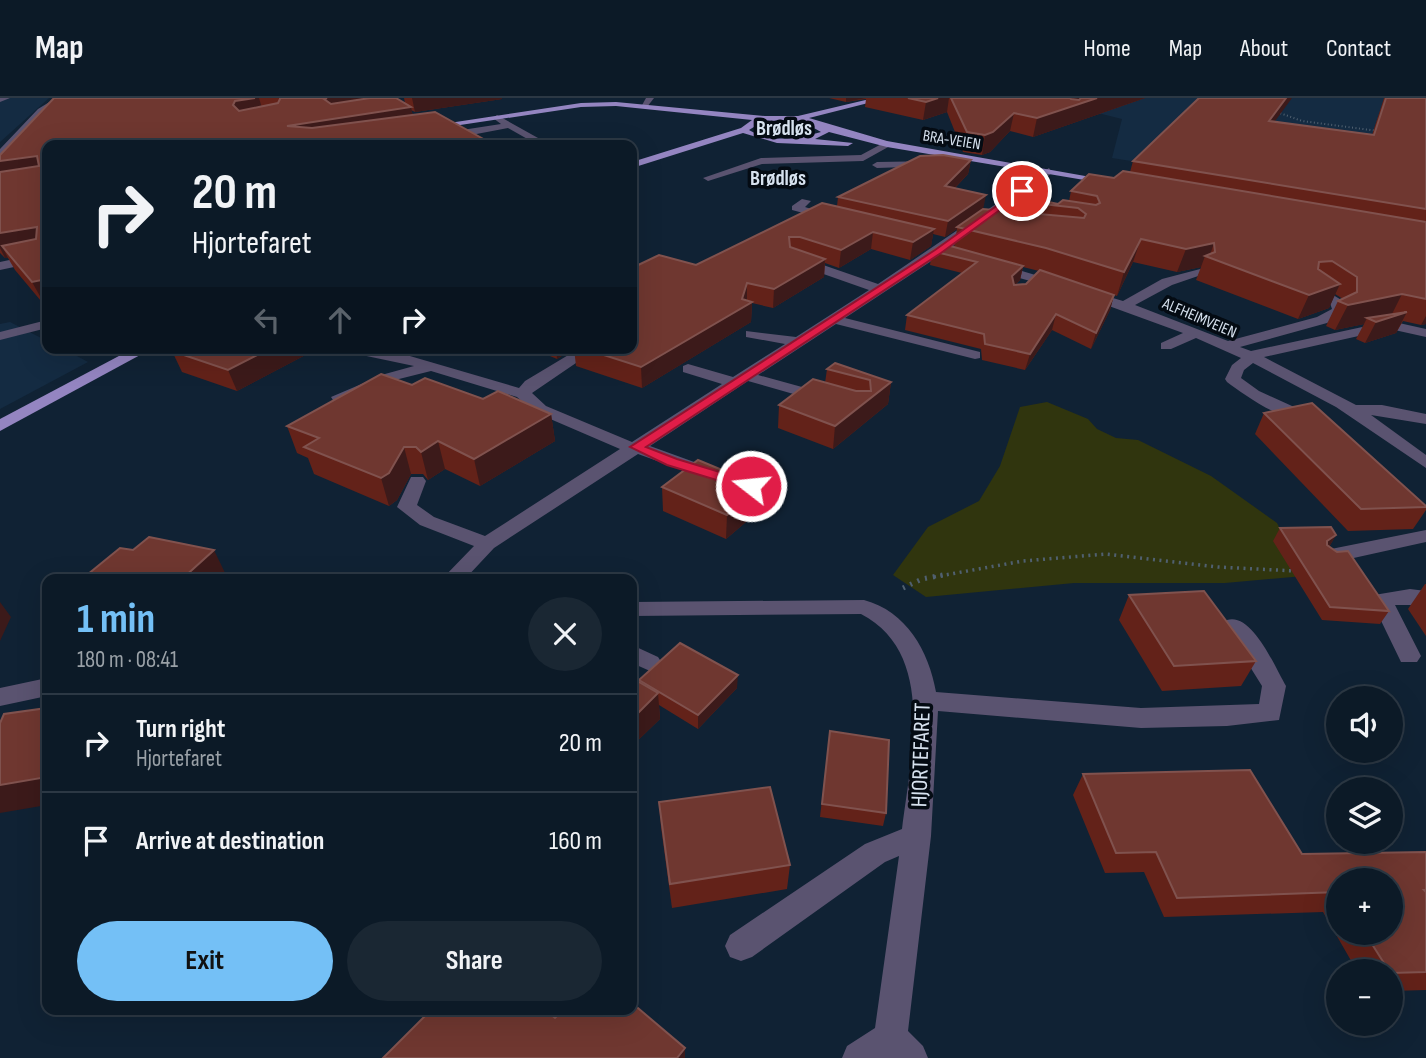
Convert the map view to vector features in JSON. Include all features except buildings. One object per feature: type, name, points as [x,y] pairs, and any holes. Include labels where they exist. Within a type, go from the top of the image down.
[{"type":"main road","points":[[679,109],[794,119],[861,106],[884,98]]},
{"type":"main road","points":[[421,126],[581,105],[647,101],[744,128],[748,134],[774,140]]},
{"type":"main road","points":[[804,140],[825,133],[824,126],[861,106]]},
{"type":"main road","points":[[637,163],[693,148],[771,119]]},
{"type":"main road","name":"BRA-VEIEN","points":[[794,119],[887,144],[1122,184]]},
{"type":"main road","points":[[747,144],[774,140]]},
{"type":"main road","name":"BRA-VEIEN","points":[[774,140],[887,144]]},
{"type":"main road","points":[[693,148],[734,145]]},
{"type":"main road","points":[[0,426],[135,354]]},
{"type":"street","points":[[0,100],[6,98]]},
{"type":"street","points":[[0,154],[41,111],[61,98]]},
{"type":"street","points":[[41,111],[62,111]]},
{"type":"street","points":[[495,117],[535,140]]},
{"type":"street","points":[[468,140],[460,136],[465,132],[508,125]]},
{"type":"street","points":[[863,158],[887,144]]},
{"type":"street","points":[[708,178],[761,161],[863,158],[888,172],[883,177]]},
{"type":"street","points":[[877,165],[926,162],[947,165]]},
{"type":"street","points":[[458,574],[487,544],[943,248],[1004,207],[1049,171]]},
{"type":"street","points":[[806,201],[796,208],[852,222]]},
{"type":"street","points":[[976,204],[1004,207]]},
{"type":"street","points":[[976,224],[999,226]]},
{"type":"street","points":[[0,266],[42,257]]},
{"type":"street","points":[[794,260],[880,289]]},
{"type":"street","name":"ALFHEIMVEIEN","points":[[977,262],[1030,281],[1126,306],[1226,346],[1350,410],[1426,463]]},
{"type":"street","points":[[1126,306],[1167,282],[1200,271]]},
{"type":"street","points":[[1226,346],[1322,320],[1339,311],[1336,301],[1315,290]]},
{"type":"street","points":[[834,319],[975,355]]},
{"type":"street","points":[[0,336],[42,325]]},
{"type":"street","points":[[1297,415],[1253,394],[1233,379],[1237,369],[1249,357],[1390,325],[1426,333]]},
{"type":"street","points":[[1166,346],[1195,333]]},
{"type":"street","points":[[751,334],[799,342]]},
{"type":"street","points":[[387,354],[404,356],[434,365],[470,381],[523,394],[540,409],[672,462],[725,478]]},
{"type":"street","points":[[523,394],[531,384],[581,354]]},
{"type":"street","points":[[339,397],[390,377],[434,365]]},
{"type":"street","points":[[688,369],[837,401]]},
{"type":"street","points":[[1350,410],[1381,410],[1426,419]]},
{"type":"street","points":[[417,481],[407,507],[428,522],[487,544]]},
{"type":"street","points":[[1331,556],[1426,536]]},
{"type":"street","points":[[1409,656],[1382,600],[1409,596],[1426,598]]},
{"type":"street","points":[[637,609],[864,607]]},
{"type":"street","name":"HJORTEFARET","points":[[859,1058],[897,1051],[917,836],[925,701],[916,661],[901,632],[884,615],[864,607]]},
{"type":"street","points":[[925,701],[1072,716],[1208,720],[1270,713],[1274,686],[1236,625]]},
{"type":"street","points":[[0,697],[42,688]]},
{"type":"street","points":[[741,946],[875,852],[917,836]]},
{"type":"path","points":[[1277,112],[1302,121],[1385,132]]},
{"type":"path","points":[[864,607],[922,579],[1023,561],[1106,554],[1217,567],[1306,571]]},
{"type":"shaded area","points":[[0,98],[49,98],[0,142]]},
{"type":"shaded area","points":[[1109,98],[1426,98],[1365,198],[1112,158],[1122,119],[1086,110]]},
{"type":"shaded area","points":[[10,322],[42,338],[42,354],[73,354],[88,362],[0,409],[0,324]]},
{"type":"green space","points":[[1047,402],[1088,419],[1097,429],[1116,438],[1138,440],[1211,476],[1277,523],[1304,576],[1225,583],[1074,583],[926,597],[893,575],[928,527],[979,501],[1000,466],[1020,407]]},
{"type":"district","name":"Brødløs","points":[[784,128]]},
{"type":"district","name":"Brødløs","points":[[778,178]]},
{"type":"route","points":[[751,486],[672,462],[636,447],[938,251],[1022,191]]}]
